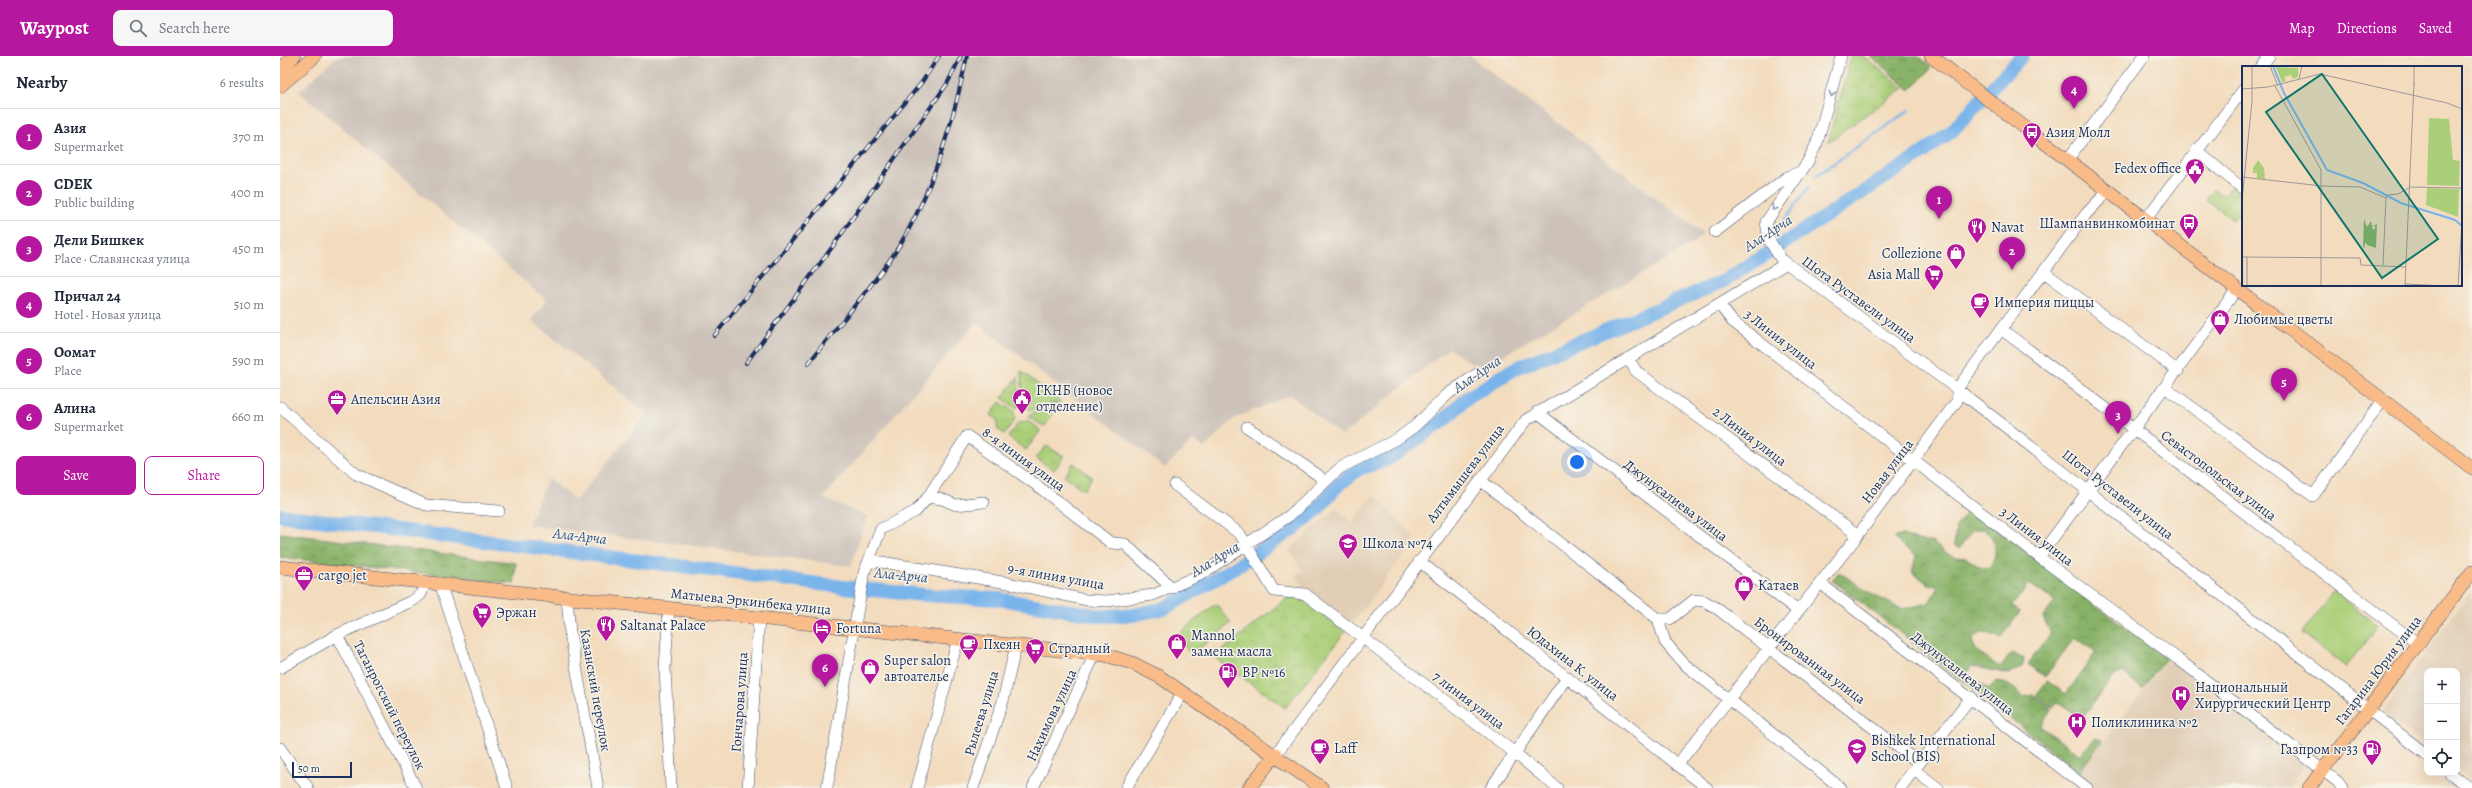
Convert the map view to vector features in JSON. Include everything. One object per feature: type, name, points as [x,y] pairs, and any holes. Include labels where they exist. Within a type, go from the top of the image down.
[{"type":"main road","points":[[280,70],[294,56]]},
{"type":"main road","points":[[280,86],[315,56]]},
{"type":"main road","points":[[1930,56],[2002,108],[2472,468]]},
{"type":"main road","name":"Матыева Эркинбека улица","points":[[280,567],[958,638],[1095,654],[1118,659],[1145,669],[1183,692],[1276,754],[1322,788]]},
{"type":"main road","name":"Гагарина Юрия улица","points":[[2308,788],[2472,572]]},
{"type":"main road","name":"Алтымышева улица","points":[[1249,788],[1276,754]]},
{"type":"street","points":[[1783,261],[1769,240],[1765,227],[1768,217],[1810,157],[1823,129],[1841,56]]},
{"type":"street","points":[[2068,159],[2144,56]]},
{"type":"street","points":[[2262,66],[2269,56]]},
{"type":"street","points":[[2146,219],[2196,150],[2242,91]]},
{"type":"street","points":[[2196,150],[2242,188]]},
{"type":"street","points":[[1714,232],[1787,177],[1795,172],[1800,172]]},
{"type":"street","name":"Новая улица","points":[[1677,764],[1858,535],[1957,401],[1957,389],[2091,208],[2109,190]]},
{"type":"street","name":"Алтымышева улица","points":[[1276,754],[1518,429],[1537,412],[1719,304],[1783,261]]},
{"type":"street","name":"Шота Руставели улица","points":[[1783,261],[1957,389],[2424,753]]},
{"type":"street","points":[[2044,272],[2178,371]]},
{"type":"street","points":[[2039,557],[2135,430],[2237,289]]},
{"type":"street","name":"3 Линия улица","points":[[1719,304],[1732,321],[2039,557],[2178,659],[2338,782],[2342,788]]},
{"type":"street","name":"Севастопольская улица","points":[[2001,329],[2418,644]]},
{"type":"street","name":"2 Линия улица","points":[[1628,358],[1636,371],[1858,535]]},
{"type":"street","name":"9-я линия улица","points":[[869,560],[1008,583],[1086,600],[1107,601],[1138,598],[1172,588],[1200,575],[1289,516],[1324,483],[1352,460],[1378,450],[1402,436],[1448,394],[1477,374]]},
{"type":"street","points":[[2166,388],[2313,496],[2383,400]]},
{"type":"street","points":[[280,407],[356,474],[426,505],[499,510]]},
{"type":"street","name":"Джунусалиева улица","points":[[1537,412],[1798,611]]},
{"type":"street","points":[[1247,427],[1318,475],[1324,483]]},
{"type":"street","name":"8-я линия улица","points":[[869,560],[881,529],[916,511],[928,498],[967,436],[1035,484],[1111,543],[1126,544],[1172,588]]},
{"type":"street","points":[[1480,480],[1658,619],[1666,642],[1683,663],[1841,788]]},
{"type":"street","points":[[1175,485],[1240,534],[1246,545]]},
{"type":"street","points":[[928,498],[942,499],[956,505],[984,502]]},
{"type":"street","name":"7 линия улица","points":[[1246,545],[1274,591],[1305,594],[1362,639],[1515,753],[1557,788]]},
{"type":"street","points":[[828,788],[856,628],[864,572],[869,560]]},
{"type":"street","name":"Юдахина К. улица","points":[[1419,561],[1707,788]]},
{"type":"street","points":[[280,668],[337,635],[414,600],[421,594],[426,582]]},
{"type":"street","name":"Джунусалиева улица","points":[[1820,582],[2087,788]]},
{"type":"street","points":[[440,583],[507,788]]},
{"type":"street","name":"Казанский переулок","points":[[567,597],[570,633],[598,788]]},
{"type":"street","name":"Бронированная улица","points":[[1658,619],[1670,619],[1694,600],[1704,601],[1715,607],[1917,766],[1938,788]]},
{"type":"street","points":[[669,608],[665,668],[671,788]]},
{"type":"street","name":"Гончарова улица","points":[[748,788],[759,617]]},
{"type":"street","name":"Таганрогский переулок","points":[[337,635],[416,788]]},
{"type":"street","points":[[916,788],[958,638]]},
{"type":"street","name":"Рылеева улица","points":[[973,788],[1003,701],[1016,645]]},
{"type":"street","name":"Нахимова улица","points":[[1033,788],[1095,654]]},
{"type":"street","points":[[1491,788],[1567,678]]},
{"type":"street","points":[[1126,788],[1183,692]]},
{"type":"street","points":[[1900,788],[1971,697]]},
{"type":"street","points":[[280,748],[308,788]]},
{"type":"street","points":[[2454,776],[2470,788]]},
{"type":"shaded area","points":[[337,56],[1470,56],[1703,234],[1692,244],[1485,366],[1471,363],[1449,348],[1342,436],[1290,395],[1235,418],[1204,448],[1193,440],[1165,468],[976,322],[823,498],[867,516],[851,566],[528,525],[548,478],[575,501],[647,414],[531,320],[547,300],[299,92]]},
{"type":"shaded area","name":"Школа №74","points":[[1374,494],[1416,539],[1351,625],[1304,589],[1296,575],[1303,571],[1289,550],[1337,508],[1352,523]]},
{"type":"shaded area","points":[[2472,590],[2472,779],[2460,770],[2460,668],[2424,668],[2424,743],[2388,717],[2384,710]]},
{"type":"shaded area","name":"Национальный Хирургический Центр","points":[[2167,659],[2304,766],[2288,788],[2095,788],[2077,776]]},
{"type":"green space","points":[[1851,56],[1863,56],[1904,88],[1828,142]]},
{"type":"green space","points":[[1870,56],[1917,56],[1931,66],[1929,71],[1910,90]]},
{"type":"green space","points":[[2231,187],[2242,195],[2242,209],[2233,220],[2206,199],[2214,189],[2224,196]]},
{"type":"green space","points":[[1021,371],[1061,402],[1030,410],[1023,405]]},
{"type":"green space","points":[[1018,377],[1019,406],[1016,408],[1002,398]]},
{"type":"green space","points":[[1000,402],[1014,411],[1015,419],[1005,434],[997,429],[998,421],[991,415]]},
{"type":"green space","points":[[1059,406],[1044,427],[1029,417],[1030,414]]},
{"type":"green space","points":[[1027,420],[1041,430],[1026,450],[1008,437],[1019,422],[1023,423]]},
{"type":"green space","points":[[1046,446],[1064,456],[1054,470],[1036,458]]},
{"type":"green space","points":[[1073,463],[1092,477],[1084,490],[1064,476]]},
{"type":"green space","points":[[1961,503],[2166,658],[2142,689],[2123,672],[2114,676],[2081,719],[2057,702],[2053,707],[2036,695],[2047,681],[2066,694],[2096,652],[2075,637],[2045,677],[2028,664],[2051,633],[2043,618],[2055,601],[2029,584],[2012,606],[2020,612],[2001,638],[1983,632],[1972,639],[1978,652],[2000,667],[2012,653],[2018,657],[2024,657],[2023,667],[2009,674],[1971,666],[1967,674],[1989,690],[1996,681],[2004,683],[2011,686],[2022,697],[2033,695],[2052,708],[2040,726],[2080,755],[2095,738],[2103,740],[2079,772],[1832,580],[1839,572],[1873,595],[1902,609],[1929,603],[1938,587],[1927,583],[1912,572],[1916,556],[1893,538],[1903,535],[1916,540],[1932,542],[1946,553],[1955,557],[1966,558],[1982,568],[1990,567],[1993,562],[1995,547],[1992,538],[1984,529],[1973,529],[1959,549],[1954,545],[1956,527],[1966,513],[1958,507]]},
{"type":"green space","points":[[280,533],[516,563],[514,584],[280,557]]},
{"type":"green space","points":[[1295,591],[1345,632],[1285,708],[1214,657]]},
{"type":"green space","points":[[2334,591],[2378,625],[2346,667],[2302,633]]},
{"type":"green space","points":[[1216,604],[1231,623],[1192,655],[1176,636]]},
{"type":"waterway","name":"Ала-Арча","points":[[280,515],[843,587],[924,595],[999,599],[1101,616],[1133,615],[1165,608],[1231,570],[1299,525],[1318,509],[1335,488],[1358,469],[1388,459],[1443,421],[1466,399],[1514,369],[1722,282],[1769,253],[1920,155],[1951,132],[2022,56]]},
{"type":"waterway","points":[[1816,176],[1909,110]]},
{"type":"waterway","points":[[1781,225],[1809,187]]},
{"type":"railway","points":[[714,336],[922,82],[939,56]]},
{"type":"railway","points":[[746,363],[833,246],[947,84],[961,56]]},
{"type":"railway","points":[[808,364],[863,296],[894,254],[907,232],[930,184],[940,158],[955,107],[967,56]]},
{"type":"place","name":"Причал 24","points":[[2074,109]]},
{"type":"place","name":"Азия Молл","points":[[2032,149]]},
{"type":"place","name":"Fedex office","points":[[2195,185]]},
{"type":"place","name":"Азия","points":[[1939,219]]},
{"type":"place","name":"Шампанвинкомбинат","points":[[2189,240]]},
{"type":"place","name":"Navat","points":[[1977,244]]},
{"type":"place","name":"Cоllezione","points":[[1956,270]]},
{"type":"place","name":"CDEK","points":[[2012,270]]},
{"type":"place","name":"Asia Mall","points":[[1934,291]]},
{"type":"place","name":"Империя пиццы","points":[[1980,319]]},
{"type":"place","name":"Любимые цветы","points":[[2220,336]]},
{"type":"place","name":"Оомат","points":[[2284,401]]},
{"type":"place","name":"ГКНБ (новое отделение)","points":[[1022,415]]},
{"type":"place","name":"Апельсин Азия","points":[[337,416]]},
{"type":"place","name":"Дели Бишкек","points":[[2118,434]]},
{"type":"place","name":"Школа №74","points":[[1348,560]]},
{"type":"place","name":"cargo jet","points":[[304,592]]},
{"type":"place","name":"Катаев","points":[[1744,602]]},
{"type":"place","name":"Эржан","points":[[482,629]]},
{"type":"place","name":"Saltanat Palace","points":[[606,642]]},
{"type":"place","name":"Fortuna","points":[[822,645]]},
{"type":"place","name":"Mannol замена масла","points":[[1177,660]]},
{"type":"place","name":"Пхеян","points":[[969,661]]},
{"type":"place","name":"Страдный","points":[[1035,665]]},
{"type":"place","name":"Super salon автоателье","points":[[870,685]]},
{"type":"place","name":"Алина","points":[[825,687]]},
{"type":"place","name":"BP №16","points":[[1228,689]]},
{"type":"place","name":"Национальный Хирургический Центр","points":[[2181,712]]},
{"type":"place","name":"Поликлиника №2","points":[[2077,739]]},
{"type":"place","name":"Laff","points":[[1320,765]]},
{"type":"place","name":"Bishkek International School (BIS)","points":[[1857,765]]},
{"type":"place","name":"Газпром №33","points":[[2372,766]]}]
